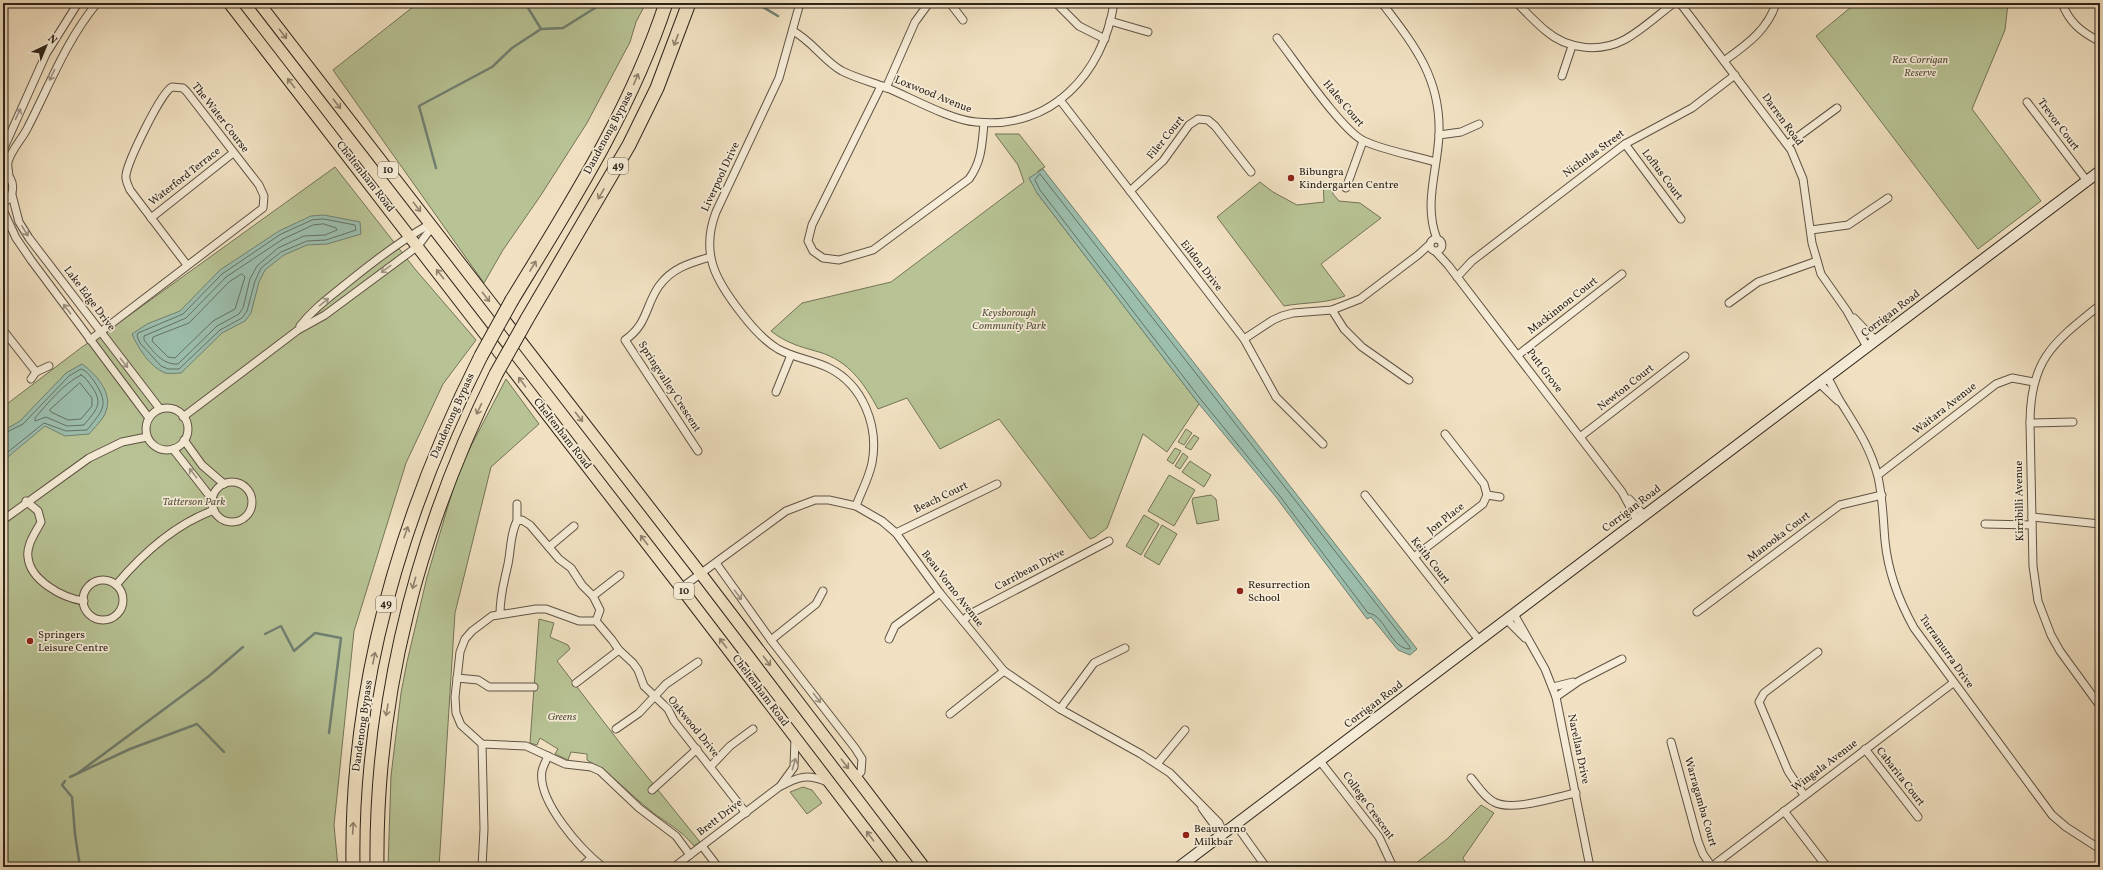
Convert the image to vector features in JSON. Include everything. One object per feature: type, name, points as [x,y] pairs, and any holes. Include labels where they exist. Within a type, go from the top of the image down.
[{"type":"highway","name":"Dandenong Bypass","points":[[353,867],[355,794],[362,723],[378,636],[402,546],[438,446],[481,356],[512,300],[613,128],[648,53],[666,3]]},
{"type":"highway","name":"Dandenong Bypass","points":[[377,867],[380,764],[385,720],[400,637],[411,594],[437,510],[460,450],[496,374],[629,145],[660,81],[689,3]]},
{"type":"main road","name":"Cheltenham Road","points":[[259,3],[700,574],[924,867]]},
{"type":"main road","name":"Cheltenham Road","points":[[229,4],[410,235],[894,867]]},
{"type":"main road","name":"Corrigan Road","points":[[1179,867],[2100,171]]},
{"type":"street","points":[[3,150],[46,54],[78,3]]},
{"type":"street","name":"Lake Edge Drive","points":[[97,3],[86,17],[63,53],[27,130],[10,158],[8,163],[13,186],[12,195],[16,214],[24,230],[160,409]]},
{"type":"street","name":"Liverpool Drive","points":[[800,3],[793,31],[772,94],[714,216],[710,234],[710,257],[719,283],[750,324],[765,340],[791,355],[829,368],[843,377],[856,389],[865,404],[871,423],[873,441],[872,463],[856,506]]},
{"type":"street","points":[[929,3],[915,22],[812,225],[808,241],[812,251],[823,258],[839,260],[874,250],[969,179],[977,168],[982,151],[984,123]]},
{"type":"street","points":[[950,3],[963,20]]},
{"type":"street","points":[[1056,3],[1079,26],[1104,40]]},
{"type":"street","name":"Loxwood Avenue","points":[[793,31],[809,42],[842,71],[953,116],[974,122],[1007,122],[1027,118],[1060,100],[1083,77],[1098,54],[1104,40],[1114,3]]},
{"type":"street","name":"Putt Grove","points":[[1382,3],[1419,52],[1428,71],[1436,96],[1439,135],[1431,184],[1435,246],[1450,268],[1518,355],[1641,518]]},
{"type":"street","points":[[1517,3],[1546,32],[1572,46],[1601,47],[1624,40],[1674,3]]},
{"type":"street","name":"Darren Road","points":[[1680,3],[1788,144],[1803,179],[1810,230],[1817,261],[1825,281],[1871,344]]},
{"type":"street","points":[[1724,61],[1762,29],[1770,17],[1776,3]]},
{"type":"street","points":[[2062,3],[2073,24],[2099,41]]},
{"type":"street","points":[[1110,21],[1148,32]]},
{"type":"street","name":"Hales Court","points":[[1277,38],[1347,128],[1363,141],[1435,162]]},
{"type":"street","points":[[1562,76],[1572,46]]},
{"type":"street","name":"Nicholas Street","points":[[1457,277],[1472,261],[1625,144],[1692,108],[1734,75]]},
{"type":"street","name":"The Water Course","points":[[90,340],[263,208],[264,196],[259,185],[187,92],[178,87],[170,88],[162,98],[133,155],[125,177],[130,190],[187,265]]},
{"type":"street","name":"Eildon Drive","points":[[1060,100],[1244,339],[1276,397],[1323,444]]},
{"type":"street","name":"Trevor Court","points":[[2027,102],[2087,181]]},
{"type":"street","points":[[1788,144],[1837,108]]},
{"type":"street","name":"Filer Court","points":[[1130,191],[1163,162],[1189,125],[1198,119],[1208,120],[1215,126],[1251,172]]},
{"type":"street","points":[[1439,135],[1461,132],[1479,124]]},
{"type":"street","points":[[1346,188],[1363,141]]},
{"type":"street","name":"Loftus Court","points":[[1625,144],[1681,219]]},
{"type":"street","name":"Waterford Terrace","points":[[151,218],[233,153]]},
{"type":"street","points":[[3,172],[10,177]]},
{"type":"street","points":[[3,203],[12,195]]},
{"type":"street","points":[[1810,230],[1848,226],[1888,198]]},
{"type":"street","points":[[3,210],[21,246],[149,418]]},
{"type":"street","points":[[298,330],[311,312],[376,260],[410,235],[431,225]]},
{"type":"street","points":[[184,417],[298,330],[325,315],[418,246],[431,225]]},
{"type":"street","points":[[1244,339],[1273,320],[1282,316],[1293,313],[1332,310],[1360,299],[1418,255],[1435,246]]},
{"type":"street","name":"Springvalley Crescent","points":[[698,451],[625,340],[640,327],[658,287],[666,278],[681,267],[710,257]]},
{"type":"street","name":"Nicholas Street","points":[[1450,268],[1472,261]]},
{"type":"street","points":[[1729,303],[1758,282],[1817,261]]},
{"type":"street","name":"Mackinnon Court","points":[[1518,355],[1622,274]]},
{"type":"street","name":"Kirribilli Avenue","points":[[2100,305],[2065,333],[2051,348],[2040,365],[2034,382],[2030,423],[2034,582],[2043,617],[2060,651],[2100,706]]},
{"type":"street","points":[[1332,310],[1344,328],[1362,347],[1396,369],[1409,380]]},
{"type":"street","points":[[3,330],[36,372]]},
{"type":"street","points":[[776,392],[791,355]]},
{"type":"street","name":"Newton Court","points":[[1580,437],[1685,356]]},
{"type":"street","points":[[31,379],[36,372],[49,366]]},
{"type":"street","name":"Turramurra Drive","points":[[1827,377],[1866,442],[1878,476],[1882,495],[1887,557],[1898,594],[1914,628],[1953,683],[2052,815],[2066,827],[2100,849]]},
{"type":"street","name":"Waitara Avenue","points":[[1878,476],[1996,384],[2012,378],[2034,382]]},
{"type":"street","name":"Turramurra Drive","points":[[1819,383],[1842,404]]},
{"type":"street","points":[[160,409],[173,409],[184,417],[188,428],[184,440],[173,449],[158,448],[147,437],[146,430],[149,418],[160,409]]},
{"type":"street","points":[[2030,423],[2073,422]]},
{"type":"street","points":[[1445,434],[1484,484],[1487,495],[1500,497]]},
{"type":"street","points":[[3,520],[26,501],[89,458],[122,442],[147,437]]},
{"type":"street","points":[[184,440],[202,465],[224,484]]},
{"type":"street","points":[[173,449],[212,499],[214,510],[221,519],[232,522],[244,519],[251,508],[252,502],[247,490],[236,483],[224,484],[216,491],[212,499]]},
{"type":"street","name":"Beach Court","points":[[896,533],[997,484]]},
{"type":"street","name":"Keith Court","points":[[1365,495],[1479,640]]},
{"type":"street","name":"Jon Place","points":[[1414,557],[1483,504],[1487,495]]},
{"type":"street","name":"Manooka Court","points":[[1697,612],[1840,505],[1882,495]]},
{"type":"street","name":"Beau Vorno Avenue","points":[[681,588],[769,522],[800,504],[816,500],[829,500],[856,506],[882,521],[896,533],[940,593],[1004,671],[1060,709],[1157,764],[1170,773],[1220,822],[1224,834]]},
{"type":"street","points":[[26,501],[38,511],[41,522],[31,541],[27,556],[31,568],[39,579],[58,592],[84,601]]},
{"type":"street","points":[[500,614],[500,597],[517,521],[516,504]]},
{"type":"street","points":[[116,585],[147,552],[175,531],[214,510]]},
{"type":"street","points":[[2032,517],[2100,524]]},
{"type":"street","points":[[517,521],[522,520],[530,526],[559,559],[571,568],[582,585],[593,596],[600,610],[596,621],[579,621],[546,609],[500,614],[492,616],[472,631],[465,639],[460,652],[457,678],[456,713],[461,726],[482,744],[526,746],[565,764],[591,767],[600,771],[639,808],[676,836],[690,855]]},
{"type":"street","points":[[1985,524],[2032,525]]},
{"type":"street","points":[[549,547],[574,526]]},
{"type":"street","name":"Carribean Drive","points":[[963,621],[970,614],[1109,541]]},
{"type":"street","points":[[716,563],[771,640],[855,748],[862,761],[861,772],[855,777]]},
{"type":"street","points":[[593,596],[620,575]]},
{"type":"street","points":[[98,581],[110,581],[116,585],[122,596],[121,607],[116,616],[105,619],[93,617],[87,612],[84,601],[88,587],[98,581]]},
{"type":"street","points":[[771,640],[816,604],[823,591]]},
{"type":"street","points":[[889,639],[895,626],[940,593]]},
{"type":"street","name":"Narellan Drive","points":[[1510,617],[1537,654],[1553,687],[1590,867]]},
{"type":"street","name":"Oakwood Drive","points":[[596,621],[612,640],[618,650],[633,663],[638,670],[644,686],[668,709],[674,721],[711,766],[746,813]]},
{"type":"street","points":[[1060,709],[1094,663],[1125,648]]},
{"type":"street","points":[[576,683],[618,650]]},
{"type":"street","points":[[1804,796],[1788,771],[1759,702],[1764,693],[1818,652]]},
{"type":"street","points":[[1556,697],[1579,680],[1622,659]]},
{"type":"street","points":[[616,729],[639,713],[666,684],[698,662]]},
{"type":"street","points":[[950,714],[1004,671]]},
{"type":"street","points":[[457,678],[478,680],[489,687],[534,687]]},
{"type":"street","points":[[1553,687],[1579,680]]},
{"type":"street","name":"Wingala Avenue","points":[[1711,867],[1953,683]]},
{"type":"street","points":[[711,766],[730,746],[753,729]]},
{"type":"street","points":[[1157,764],[1185,730]]},
{"type":"street","name":"Brett Drive","points":[[779,787],[794,767],[795,738]]},
{"type":"street","name":"Warragamba Court","points":[[1671,742],[1698,841],[1703,854],[1711,867]]},
{"type":"street","points":[[482,744],[484,829],[482,867]]},
{"type":"street","points":[[652,790],[697,749]]},
{"type":"street","name":"Cabarita Court","points":[[1865,749],[1918,817]]},
{"type":"street","points":[[548,756],[542,771],[545,793],[564,826],[590,858],[603,867]]},
{"type":"street","name":"College Crescent","points":[[1320,761],[1379,837],[1393,867]]},
{"type":"street","name":"Brett Drive","points":[[674,867],[779,787],[794,780],[809,776],[816,777],[830,783]]},
{"type":"street","points":[[1471,778],[1489,799],[1504,805],[1522,804],[1576,793]]},
{"type":"street","points":[[1784,811],[1827,867]]},
{"type":"street","points":[[1236,825],[1266,867]]},
{"type":"street","points":[[702,846],[718,867]]},
{"type":"street","points":[[581,867],[590,858]]},
{"type":"green space","points":[[418,3],[646,3],[636,22],[630,42],[587,123],[541,195],[503,250],[484,283],[333,70]]},
{"type":"green space","name":"Rex Corrigan Reserve","points":[[1856,3],[2008,3],[2005,30],[1972,109],[2041,201],[1978,249],[1816,36]]},
{"type":"green space","name":"Keysborough Community Park","points":[[995,134],[1019,134],[1045,167],[1038,171],[1037,193],[1199,404],[1167,452],[1143,434],[1107,528],[1090,539],[999,419],[940,449],[907,398],[878,409],[861,382],[839,361],[830,356],[788,342],[771,331],[802,303],[891,282],[1024,182],[1018,165]]},
{"type":"green space","name":"Tatterson Park","points":[[335,167],[415,269],[476,340],[443,384],[406,463],[354,631],[334,825],[338,867],[3,867],[3,407],[82,347],[113,327]]},
{"type":"green space","points":[[1260,182],[1273,192],[1297,205],[1324,202],[1323,182],[1331,185],[1333,194],[1339,201],[1360,203],[1381,218],[1321,264],[1345,296],[1322,302],[1284,306],[1217,217]]},
{"type":"green space","points":[[506,379],[539,424],[491,467],[455,613],[439,867],[388,867],[391,776],[401,693],[427,577],[459,469]]},
{"type":"green space","points":[[1186,429],[1192,433],[1184,445],[1178,442]]},
{"type":"green space","points":[[1194,435],[1199,438],[1191,450],[1185,447]]},
{"type":"green space","points":[[1175,448],[1181,451],[1173,464],[1167,460]]},
{"type":"green space","points":[[1183,453],[1188,457],[1180,469],[1175,466]]},
{"type":"green space","points":[[1190,461],[1211,475],[1204,487],[1182,472]]},
{"type":"green space","points":[[1169,475],[1195,490],[1174,526],[1148,511]]},
{"type":"green space","points":[[1211,495],[1216,499],[1219,520],[1197,524],[1192,501],[1193,498]]},
{"type":"green space","points":[[1144,515],[1159,524],[1141,555],[1126,546]]},
{"type":"green space","points":[[1162,525],[1177,534],[1159,565],[1144,556]]},
{"type":"green space","name":"Greens","points":[[539,619],[554,623],[550,637],[568,645],[570,649],[557,661],[620,743],[700,842],[694,846],[679,831],[651,811],[613,778],[587,760],[587,754],[571,752],[568,760],[555,754],[558,749],[540,738],[537,745],[530,743]]},
{"type":"green space","points":[[803,787],[812,790],[822,803],[807,814],[790,792]]},
{"type":"green space","points":[[1481,805],[1494,813],[1463,858],[1468,867],[1411,867],[1447,839]]},
{"type":"water","points":[[1043,169],[1417,649],[1410,655],[1398,650],[1371,617],[1367,619],[1276,497],[1199,404],[1037,193],[1029,178]]},
{"type":"water","points":[[324,215],[360,222],[361,234],[327,244],[307,245],[284,255],[265,270],[259,282],[251,313],[245,321],[222,333],[181,373],[165,373],[154,366],[145,356],[132,334],[147,324],[180,311],[220,270],[279,231],[311,216]]},
{"type":"water","points":[[82,364],[93,373],[102,384],[107,397],[108,404],[106,411],[99,423],[89,434],[65,436],[45,426],[3,461],[3,431],[20,421],[66,373]]},
{"type":"waterway","points":[[525,3],[541,29]]},
{"type":"waterway","points":[[436,168],[419,106],[492,67],[512,48],[541,29],[563,28],[603,3]]},
{"type":"waterway","points":[[756,3],[778,16]]},
{"type":"waterway","points":[[265,634],[281,626],[294,651],[315,633],[341,638],[329,733]]},
{"type":"waterway","points":[[78,773],[209,676],[243,647]]},
{"type":"waterway","points":[[70,777],[130,749],[197,724],[224,752]]},
{"type":"waterway","points":[[65,781],[62,785],[72,797],[75,834],[80,867]]},
{"type":"place","name":"Bibungra Kindergarten Centre","points":[[1291,178]]},
{"type":"place","name":"Resurrection School","points":[[1240,591]]},
{"type":"place","name":"Springers Leisure Centre","points":[[30,641]]},
{"type":"place","name":"Beauvorno Milkbar","points":[[1186,835]]}]
